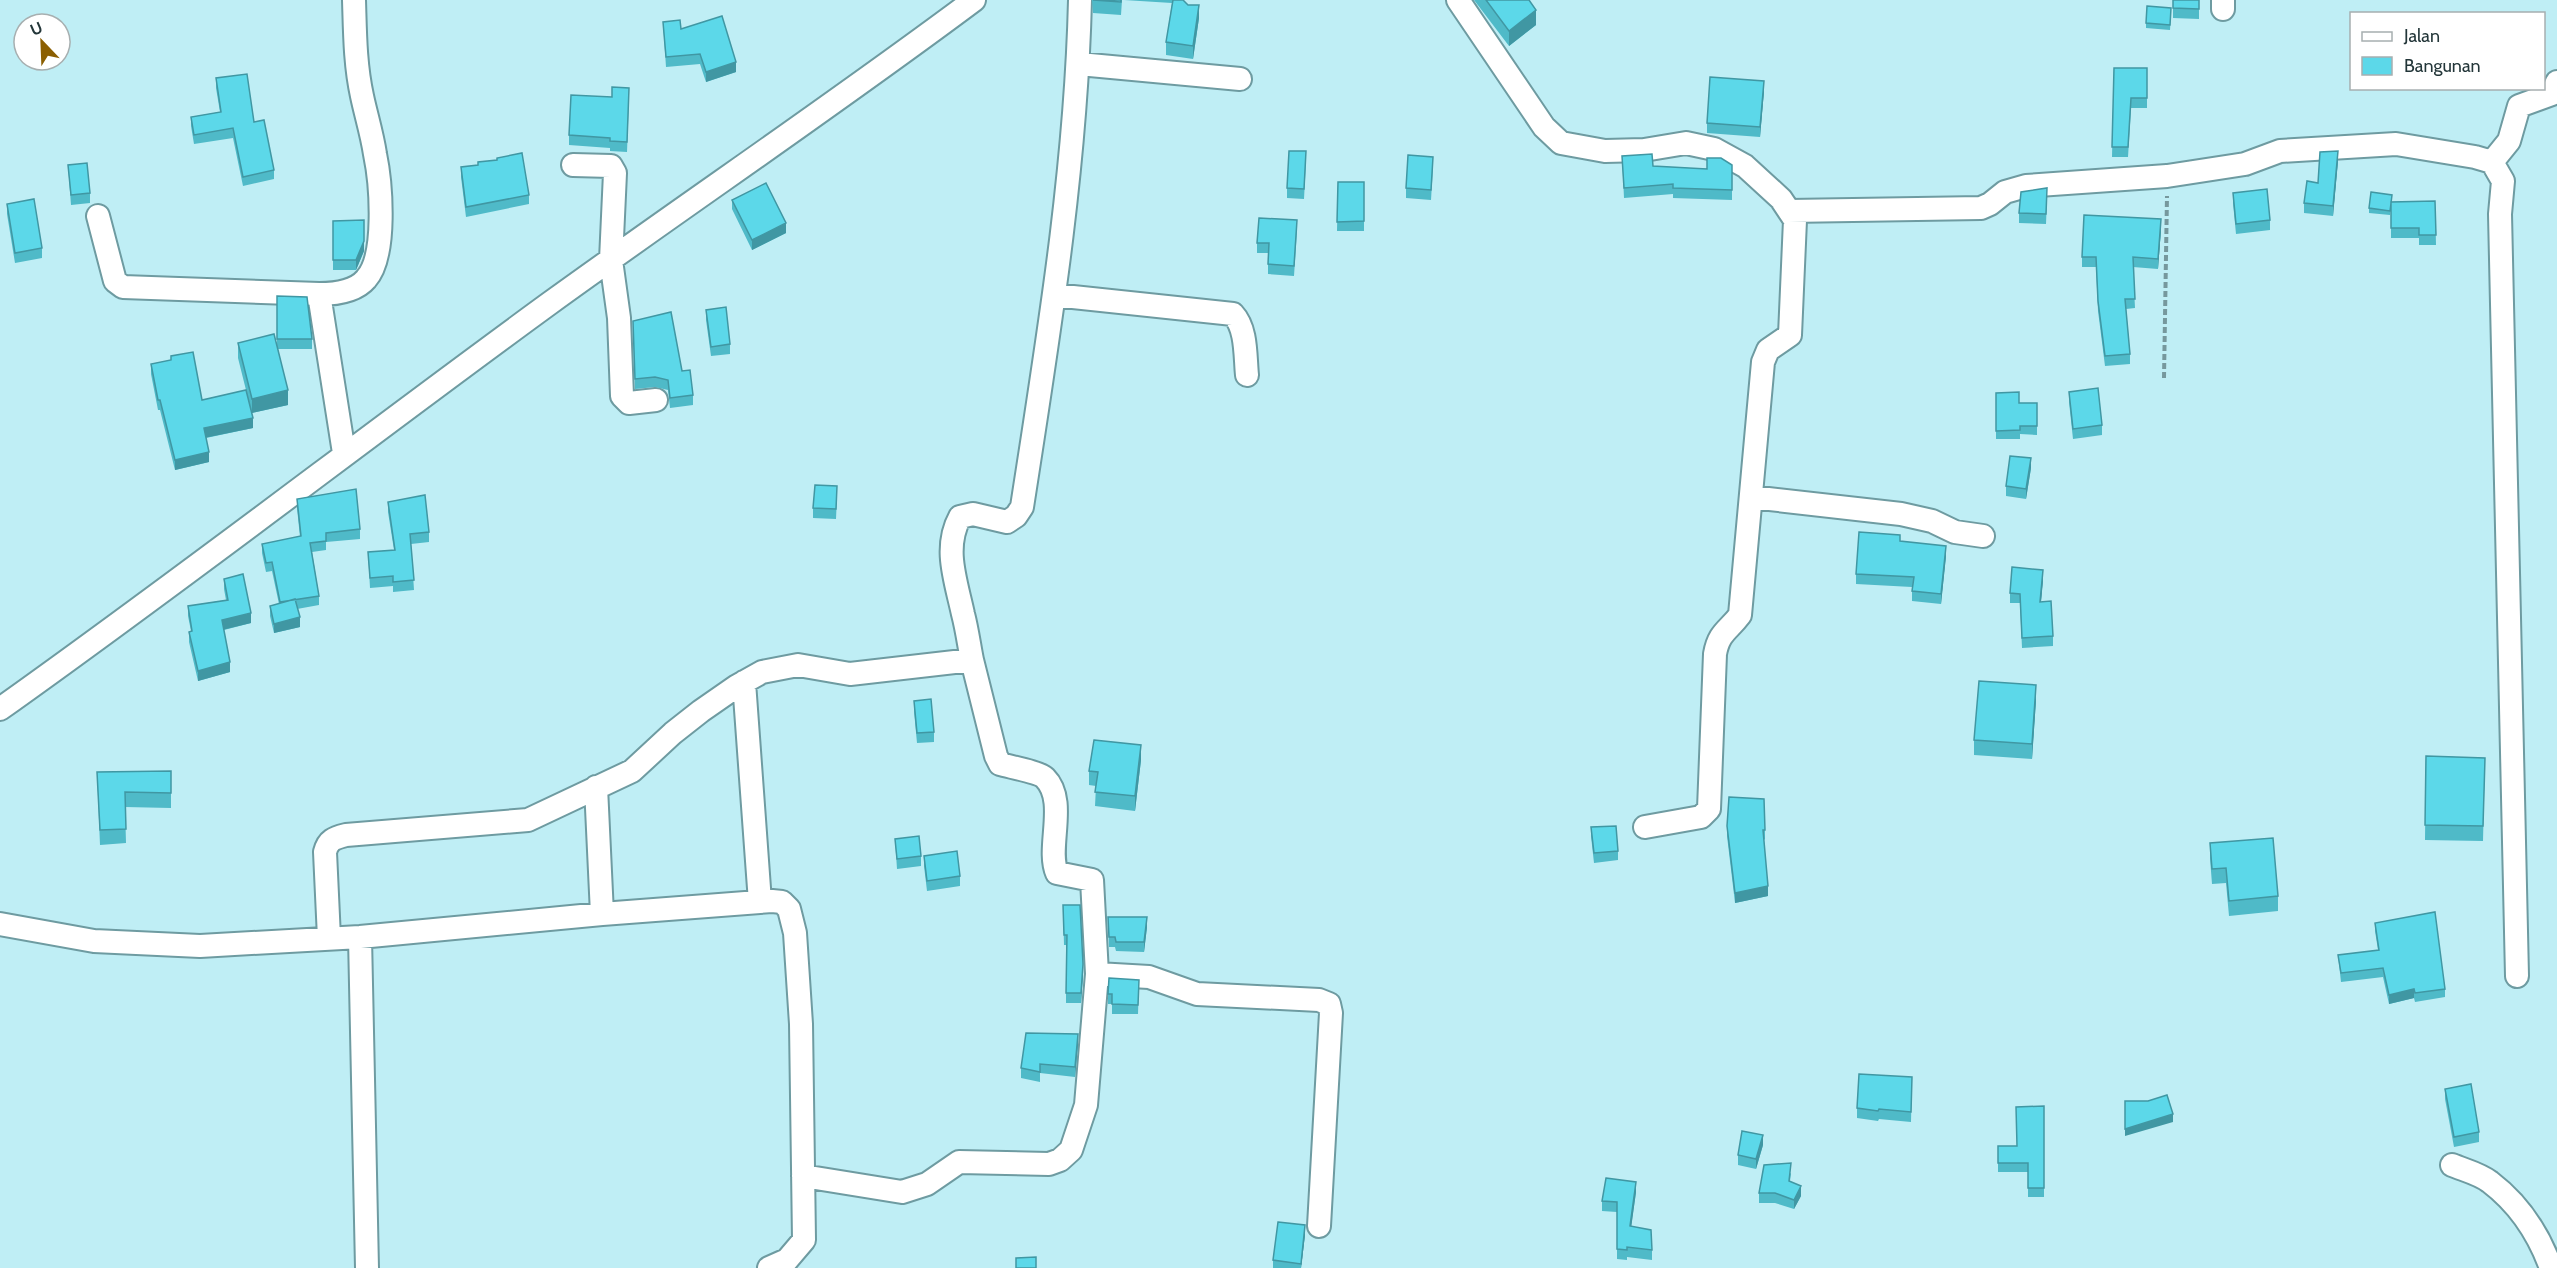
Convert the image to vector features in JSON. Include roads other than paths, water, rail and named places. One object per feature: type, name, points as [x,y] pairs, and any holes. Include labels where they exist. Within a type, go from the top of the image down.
[{"type":"street","points":[[98,216],[115,281],[123,287],[335,294],[359,285],[367,278],[376,262],[380,226],[376,155],[357,68],[354,0]]},
{"type":"street","points":[[0,709],[149,603],[344,453],[611,260],[826,109],[974,0]]},
{"type":"street","points":[[803,1176],[902,1192],[927,1184],[959,1162],[1049,1164],[1066,1156],[1071,1150],[1086,1105],[1097,974],[1092,880],[1057,873],[1054,866],[1056,829],[1053,790],[1044,777],[1000,764],[996,756],[953,574],[950,546],[954,528],[960,517],[973,514],[1007,522],[1016,516],[1022,507],[1054,295],[1079,64],[1080,0]]},
{"type":"street","points":[[1458,0],[1544,127],[1561,143],[1605,152],[1644,150],[1686,143],[1714,148],[1745,166],[1780,199],[1795,220],[1790,335],[1767,350],[1763,362],[1740,615],[1724,630],[1718,640],[1715,654],[1709,809],[1701,817],[1645,827]]},
{"type":"street","points":[[1079,64],[1240,79]]},
{"type":"street","points":[[2492,162],[2509,141],[2519,106],[2552,94],[2557,82]]},
{"type":"street","points":[[1789,211],[1981,208],[2005,192],[2026,186],[2167,176],[2245,164],[2280,151],[2396,144],[2492,162],[2503,181],[2500,225],[2517,976]]},
{"type":"street","points":[[573,165],[611,166],[615,173],[611,260],[619,318],[622,396],[628,403],[656,400]]},
{"type":"street","points":[[319,294],[344,453]]},
{"type":"street","points":[[1054,295],[1233,314],[1242,329],[1247,375]]},
{"type":"street","points":[[1751,497],[1901,514],[1932,521],[1955,532],[1983,536]]},
{"type":"street","points":[[329,938],[325,852],[327,843],[334,838],[346,834],[520,823],[632,771],[673,733],[744,682],[762,672],[798,665],[850,674],[972,660]]},
{"type":"street","points":[[744,682],[760,902]]},
{"type":"street","points":[[596,787],[602,914]]},
{"type":"street","points":[[0,924],[94,941],[211,945],[360,937],[602,914],[782,902],[789,909],[793,918],[801,1024],[804,1240],[787,1260],[769,1268]]},
{"type":"street","points":[[360,937],[367,1268]]},
{"type":"street","points":[[1097,974],[1149,977],[1197,994],[1319,1000],[1329,1004],[1331,1013],[1319,1226]]},
{"type":"street","points":[[2452,1165],[2489,1180],[2511,1202],[2541,1241],[2551,1268]]}]
